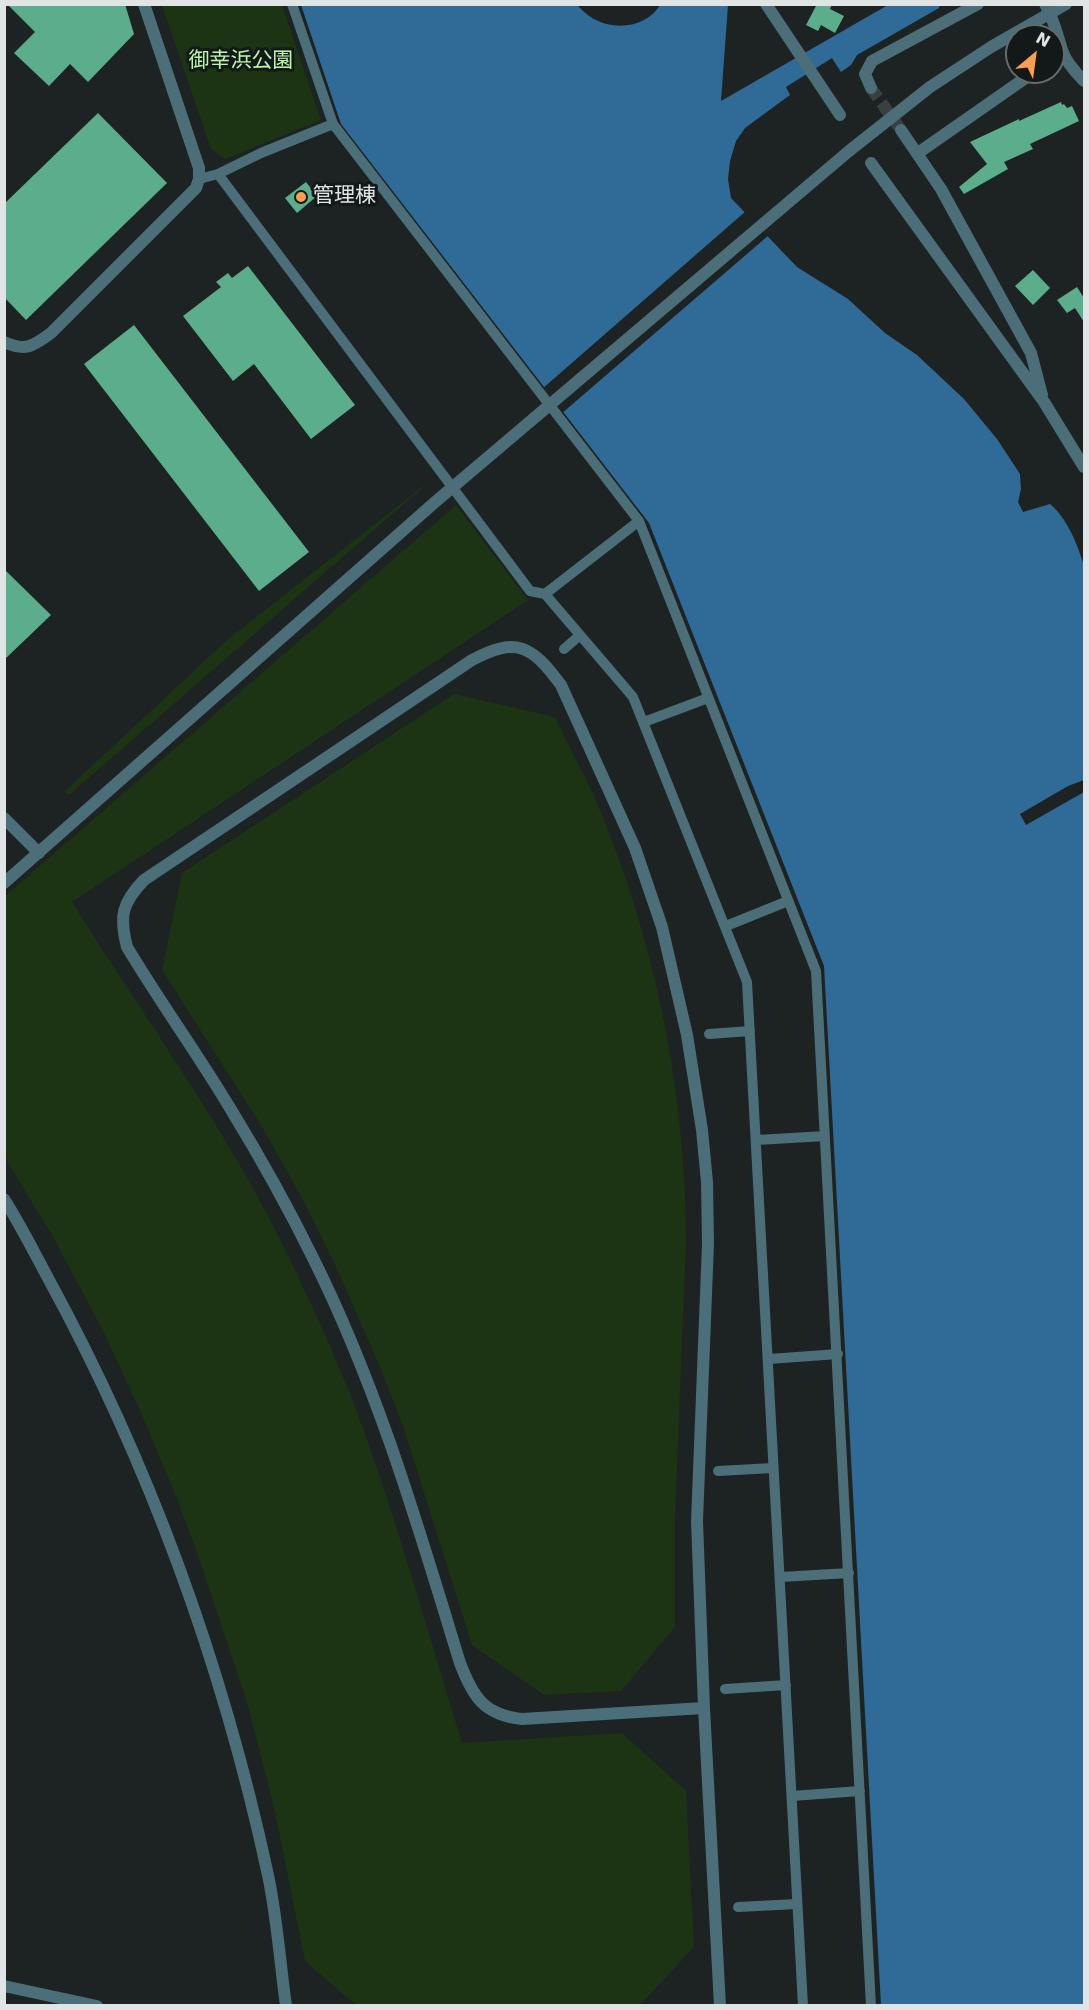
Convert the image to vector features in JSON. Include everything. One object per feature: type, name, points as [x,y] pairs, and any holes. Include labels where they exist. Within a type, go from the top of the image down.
[{"type":"street","points":[[4,342],[23,348],[35,345],[51,333],[190,195],[200,179],[196,156],[144,4]]},
{"type":"street","points":[[292,4],[333,124],[639,521],[816,971],[870,2006]]},
{"type":"street","points":[[766,4],[840,115]]},
{"type":"street","points":[[871,88],[866,74],[872,61],[978,4]]},
{"type":"street","points":[[4,883],[434,503],[849,151],[930,87],[1047,8],[1066,4]]},
{"type":"street","points":[[1047,8],[1054,24]]},
{"type":"street","points":[[1065,62],[1084,81]]},
{"type":"street","points":[[918,153],[1017,84]]},
{"type":"street","points":[[200,179],[218,174],[261,153],[333,124]]},
{"type":"street","points":[[901,130],[941,189],[1031,353],[1044,402]]},
{"type":"street","points":[[871,163],[1044,402],[1084,463]]},
{"type":"street","points":[[218,174],[530,591],[545,594],[633,697],[747,982],[803,2006]]},
{"type":"street","points":[[545,594],[639,521]]},
{"type":"street","points":[[564,649],[579,636]]},
{"type":"street","points":[[704,1708],[522,1719],[496,1714],[480,1701],[469,1687],[401,1472],[374,1397],[314,1259],[229,1106],[127,947],[122,929],[124,906],[134,890],[144,880],[472,660],[499,648],[510,646],[532,654],[545,664],[561,685],[635,848],[662,927],[687,1035],[702,1130],[707,1192],[708,1264],[697,1521],[704,1708],[720,2006]]},
{"type":"street","points":[[644,722],[708,698]]},
{"type":"street","points":[[4,818],[39,853]]},
{"type":"street","points":[[726,926],[788,901]]},
{"type":"street","points":[[709,1034],[750,1031]]},
{"type":"street","points":[[756,1140],[825,1136]]},
{"type":"street","points":[[4,1199],[79,1334],[112,1403],[144,1476],[200,1624],[248,1789],[268,1877],[286,2006]]},
{"type":"street","points":[[769,1359],[837,1354]]},
{"type":"street","points":[[718,1471],[773,1468]]},
{"type":"street","points":[[781,1577],[849,1573]]},
{"type":"street","points":[[725,1689],[786,1685]]},
{"type":"street","points":[[792,1796],[860,1791]]},
{"type":"street","points":[[738,1907],[797,1904]]},
{"type":"street","points":[[4,1986],[97,2006]]},
{"type":"green space","name":"御幸浜公園","points":[[162,5],[282,5],[321,120],[225,159],[211,149]]},
{"type":"green space","points":[[436,476],[69,795],[65,791],[227,640]]},
{"type":"green space","points":[[456,505],[528,600],[72,902],[237,1159],[285,1249],[323,1330],[357,1412],[386,1494],[462,1743],[622,1733],[686,1791],[694,1947],[640,2005],[356,2005],[305,1961],[274,1807],[247,1702],[176,1496],[103,1331],[51,1233],[5,1158],[5,896]]},
{"type":"green space","points":[[454,694],[555,717],[593,794],[615,847],[649,957],[673,1070],[685,1185],[686,1242],[675,1514],[675,1627],[621,1691],[544,1695],[472,1645],[403,1426],[338,1271],[302,1198],[261,1125],[162,970],[182,873]]},
{"type":"water","points":[[301,5],[577,5],[596,20],[622,26],[648,18],[660,5],[728,5],[721,101],[888,5],[940,5],[939,8],[857,55],[851,65],[841,72],[832,58],[786,87],[790,95],[745,128],[736,141],[728,179],[731,198],[797,267],[848,299],[885,333],[917,355],[964,399],[997,439],[1020,474],[1021,489],[1018,502],[1023,512],[1050,504],[1062,517],[1071,532],[1084,566],[1084,2005],[881,2005],[824,966],[649,523],[341,124]]},
{"type":"pier","points":[[746,211],[769,235],[561,414],[542,389]]},
{"type":"pier","points":[[1084,780],[1084,792],[1026,825],[1020,814],[1068,786]]},
{"type":"building","points":[[7,4],[125,4],[134,34],[88,82],[70,64],[49,86],[14,53],[35,32]]},
{"type":"building","points":[[817,4],[832,4],[830,9],[844,16],[835,33],[821,25],[818,31],[806,25]]},
{"type":"building","points":[[1061,102],[1067,108],[1072,106],[1079,121],[1030,144],[1033,149],[1004,162],[1008,169],[964,194],[959,187],[987,164],[970,142]]},
{"type":"building","points":[[98,113],[167,183],[26,320],[4,297],[4,204]]},
{"type":"building","name":"管理棟","points":[[306,182],[317,196],[297,213],[285,198]]},
{"type":"building","points":[[248,266],[355,405],[311,439],[254,364],[233,381],[183,316],[221,287],[216,282],[228,273],[232,278]]},
{"type":"building","points":[[1033,270],[1050,288],[1033,305],[1015,286]]},
{"type":"building","points":[[1077,287],[1084,298],[1084,322],[1075,308],[1067,313],[1057,300]]},
{"type":"building","points":[[134,325],[309,552],[259,591],[84,364]]},
{"type":"building","points":[[4,569],[51,615],[4,660]]},
{"type":"tunnel","points":[[871,88],[901,130]]},
{"type":"place","name":"管理棟","points":[[301,197]]}]
